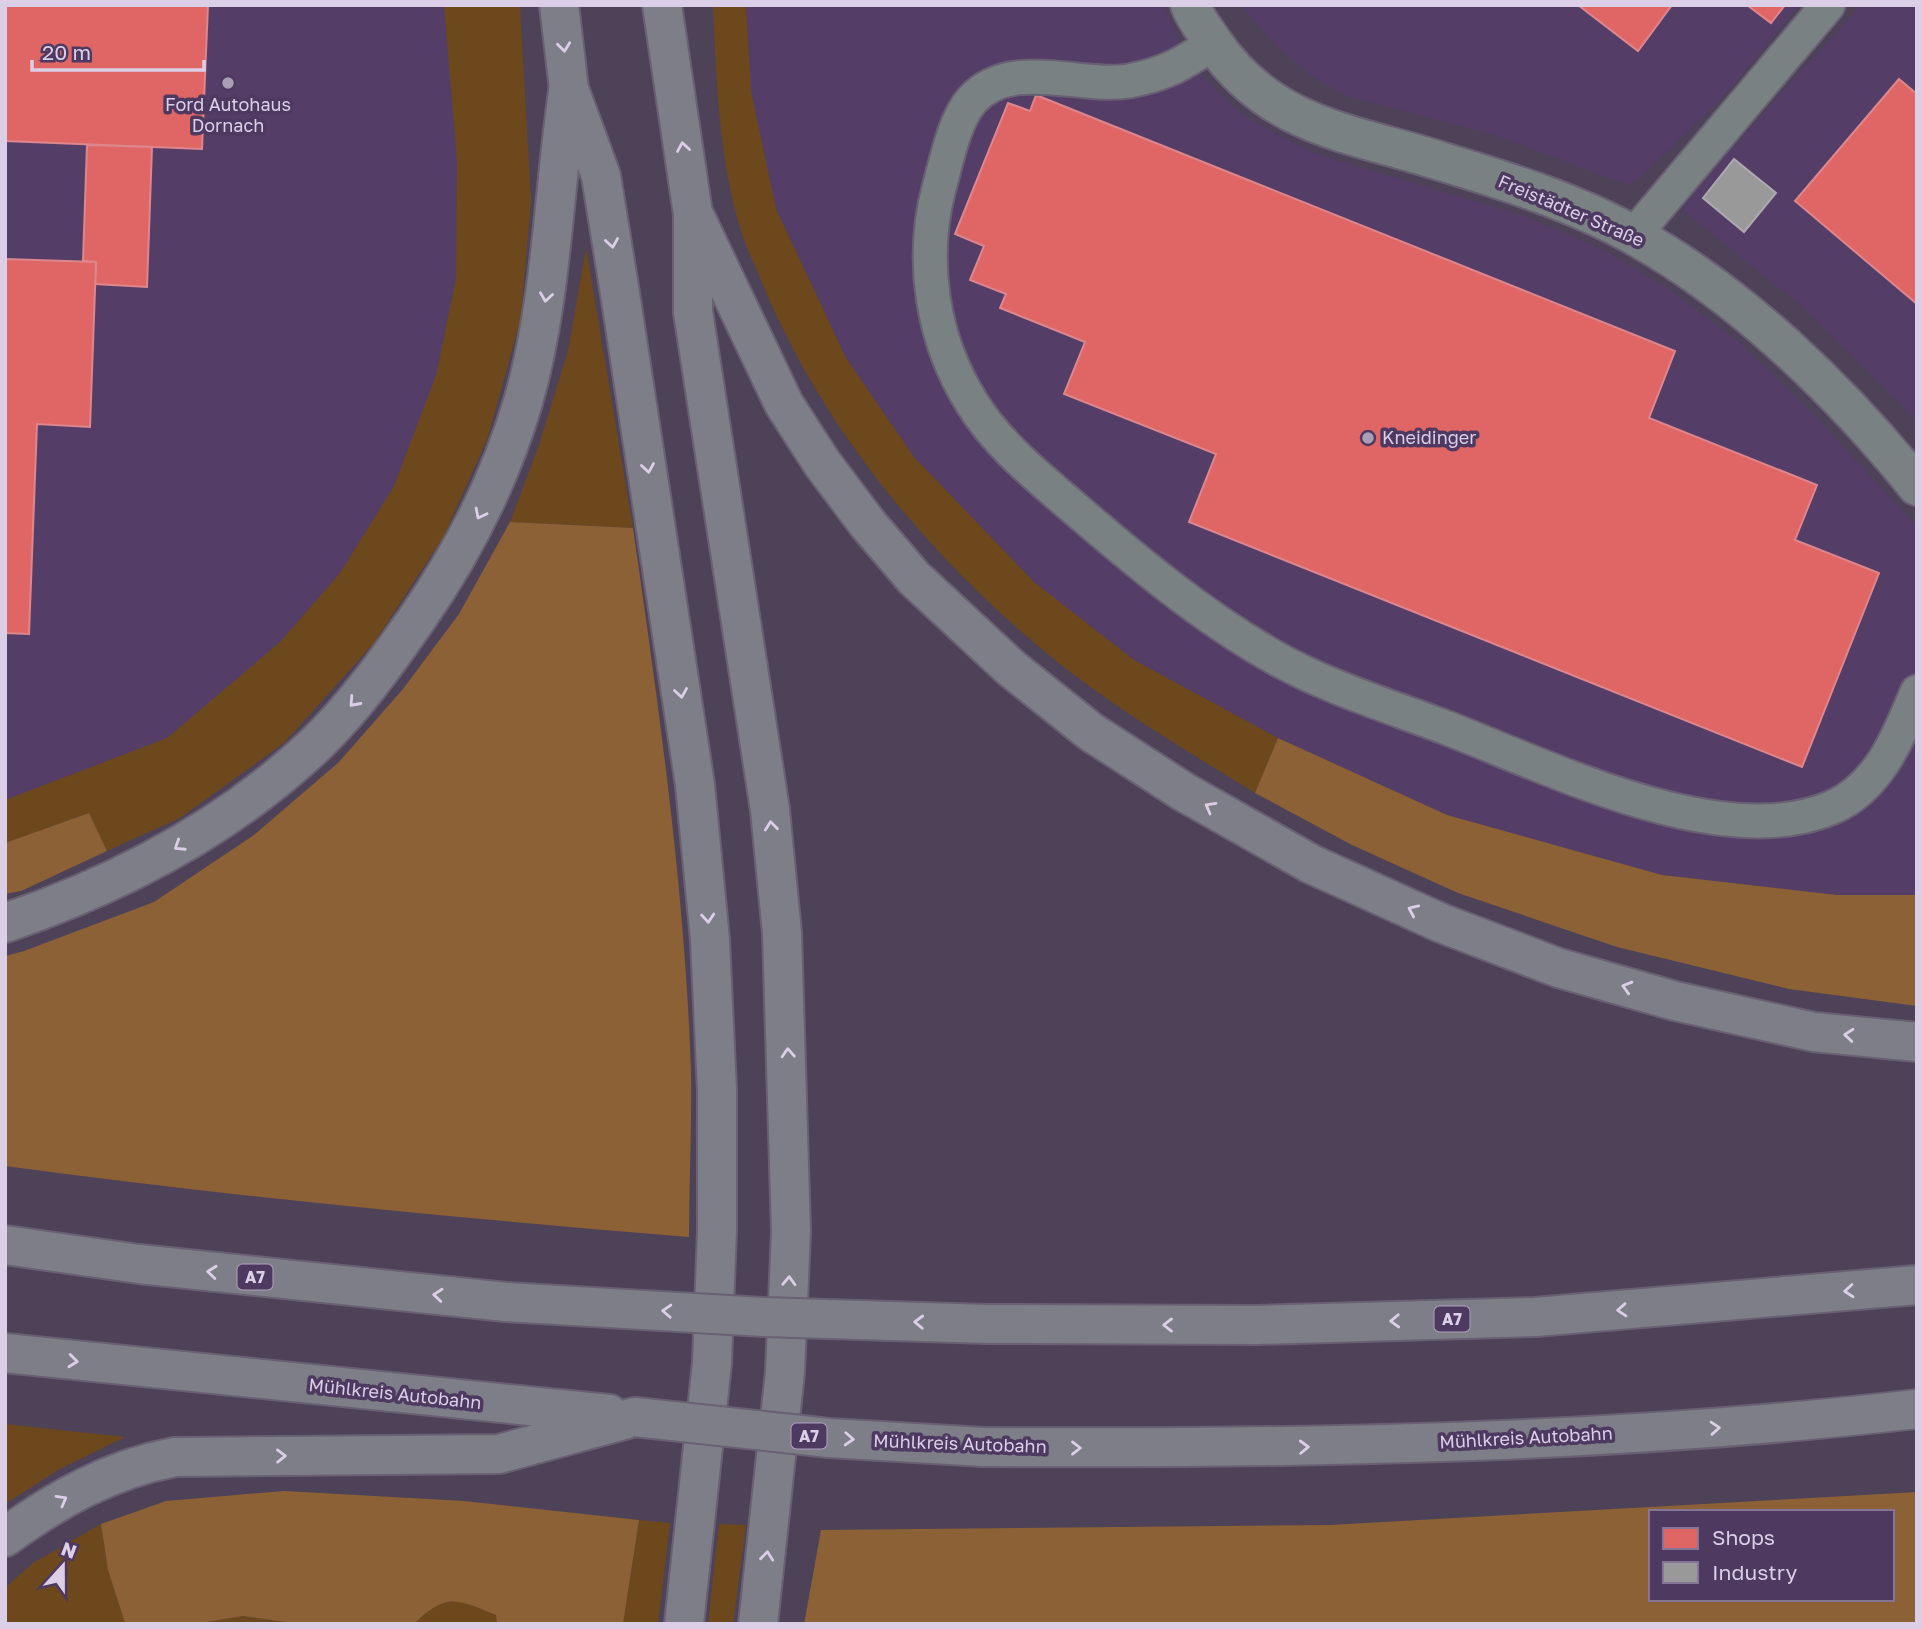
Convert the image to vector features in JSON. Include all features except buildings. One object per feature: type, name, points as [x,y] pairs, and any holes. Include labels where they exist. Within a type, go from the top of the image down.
[{"type":"highway","points":[[559,5],[569,89],[601,176],[693,772],[710,940],[717,1090],[717,1230],[712,1363],[684,1624]]},
{"type":"highway","points":[[662,5],[693,214],[693,312],[770,810],[783,959],[791,1231],[785,1372],[758,1624]]},
{"type":"highway","points":[[5,923],[69,901],[162,856],[242,805],[318,742],[368,687],[444,580],[484,505],[523,404],[544,309],[552,250],[555,180],[569,89]]},
{"type":"highway","points":[[693,214],[785,404],[822,463],[867,523],[914,578],[1011,667],[1091,732],[1184,792],[1311,863],[1441,923],[1545,963],[1675,1001],[1814,1032],[1917,1042]]},
{"type":"highway","name":"A7","points":[[5,1245],[152,1265],[506,1302],[764,1317],[987,1324],[1256,1325],[1535,1317],[1917,1285]]},
{"type":"highway","name":"Mühlkreis Autobahn","points":[[5,1353],[829,1438],[984,1447],[1252,1449],[1446,1443],[1812,1421],[1917,1409]]},
{"type":"highway","points":[[5,1537],[40,1512],[100,1479],[175,1457],[499,1454],[635,1417]]},
{"type":"street","name":"Freistädter Straße","points":[[1190,5],[1227,64],[1280,109],[1340,134],[1439,160],[1544,197],[1633,235],[1676,260],[1751,316],[1833,394],[1917,486]]},
{"type":"lane","points":[[1633,235],[1828,5]]},
{"type":"lane","points":[[1214,43],[1170,71],[1123,82],[1034,78],[995,83],[971,101],[952,143],[934,208],[930,275],[939,334],[972,404],[1022,464],[1117,545],[1196,606],[1275,657],[1327,682],[1643,802],[1694,814],[1744,821],[1790,820],[1835,807],[1873,777],[1897,739],[1917,692]]},
{"type":"shaded area","points":[[5,5],[444,5],[457,161],[456,278],[436,375],[394,486],[340,573],[280,642],[167,738],[5,800]]},
{"type":"shaded area","points":[[444,5],[520,5],[531,201],[521,317],[488,437],[444,536],[374,643],[284,743],[180,818],[107,851],[89,813],[5,843],[5,800],[167,738],[280,642],[340,573],[394,486],[436,375],[456,278],[457,161]]},
{"type":"shaded area","points":[[713,5],[746,5],[751,91],[776,209],[846,358],[914,457],[1034,582],[1134,660],[1278,738],[1255,793],[1153,730],[1104,696],[1056,661],[1010,622],[925,537],[886,491],[850,442],[788,340],[743,238],[723,148]]},
{"type":"shaded area","name":"Kneidinger","points":[[746,5],[1164,5],[1180,42],[1207,81],[1245,117],[1313,153],[1530,218],[1607,252],[1667,288],[1742,345],[1818,419],[1917,527],[1917,895],[1837,895],[1662,875],[1447,816],[1278,738],[1134,660],[1034,582],[914,457],[846,358],[776,209],[751,91]]},
{"type":"shaded area","points":[[1241,5],[1799,5],[1722,98],[1643,175],[1628,185],[1498,136],[1347,96],[1312,76],[1277,46]]},
{"type":"shaded area","points":[[1861,5],[1917,5],[1917,420],[1805,309],[1683,210],[1688,197]]},
{"type":"shaded area","points":[[586,248],[633,528],[510,522],[538,448],[568,351]]},
{"type":"shaded area","points":[[510,522],[633,528],[661,732],[683,936],[691,1072],[689,1237],[347,1206],[5,1166],[5,956],[154,902],[254,835],[339,762],[403,689],[459,614]]},
{"type":"shaded area","points":[[1278,738],[1447,815],[1662,875],[1837,895],[1917,895],[1917,1006],[1789,989],[1617,947],[1458,893],[1352,845],[1255,793]]},
{"type":"shaded area","points":[[89,813],[107,851],[21,891],[5,894],[5,843]]},
{"type":"shaded area","points":[[5,1424],[125,1437],[58,1470],[5,1504]]},
{"type":"shaded area","points":[[284,1491],[464,1501],[639,1520],[623,1624],[497,1624],[496,1615],[461,1602],[444,1603],[435,1607],[414,1624],[299,1624],[243,1616],[194,1624],[125,1623],[108,1570],[101,1524],[166,1501]]},
{"type":"shaded area","points":[[1917,1492],[1917,1624],[804,1624],[821,1530],[1330,1525]]},
{"type":"shaded area","points":[[639,1520],[670,1523],[658,1624],[623,1624]]},
{"type":"shaded area","points":[[101,1524],[108,1570],[125,1623],[130,1624],[5,1624],[5,1588],[33,1563]]},
{"type":"shaded area","points":[[719,1524],[746,1525],[733,1624],[708,1624]]},
{"type":"shaded area","points":[[459,1600],[496,1615],[497,1624],[414,1624],[434,1605]]},
{"type":"shaded area","points":[[243,1616],[299,1624],[194,1624]]},
{"type":"place","name":"Ford Autohaus Dornach","points":[[228,83]]},
{"type":"place","name":"Kneidinger","points":[[1368,438]]}]
